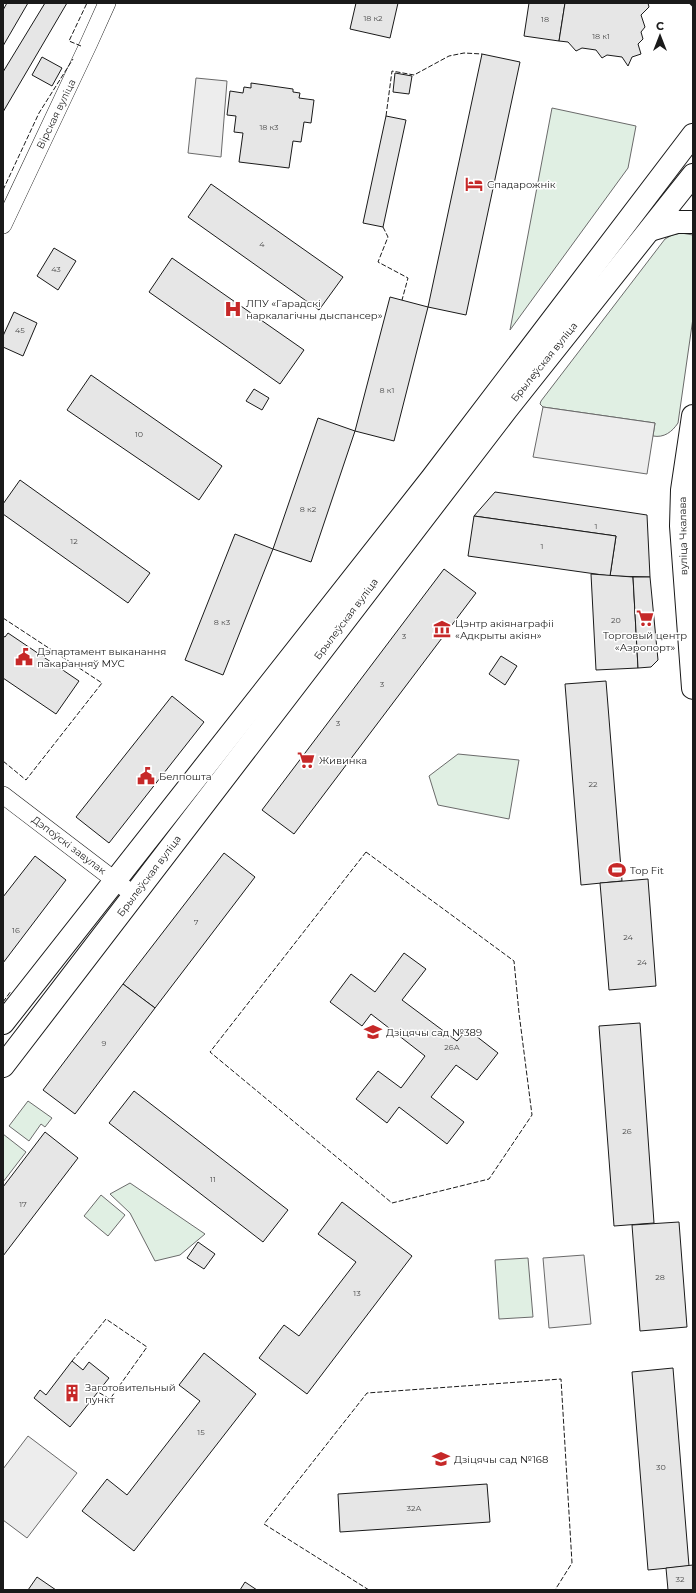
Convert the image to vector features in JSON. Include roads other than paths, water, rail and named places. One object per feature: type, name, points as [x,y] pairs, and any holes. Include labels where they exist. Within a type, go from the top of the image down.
[{"type":"main road","name":"Брылеўская вуліца","points":[[3,1023],[427,484],[693,135]]},
{"type":"main road","name":"Брылеўская вуліца","points":[[3,1066],[507,409],[693,174]]},
{"type":"main road","points":[[650,230],[676,222],[693,222]]},
{"type":"main road","name":"вуліца Чкалава","points":[[693,416],[690,449],[682,490],[681,526],[693,688]]},
{"type":"street","name":"Вірская вуліца","points":[[3,225],[90,43],[107,3]]},
{"type":"street","name":"Дэпоўскі завулак","points":[[3,795],[134,895]]},
{"type":"place","name":"Спадарожнік","points":[[474,184]]},
{"type":"place","name":"ЛПУ «Гарадскі наркалагічны дыспансер»","points":[[233,309]]},
{"type":"place","name":"Торговый центр «Аэропорт»","points":[[645,618]]},
{"type":"place","name":"Цэнтр акіянаграфіі «Адкрыты акіян»","points":[[442,629]]},
{"type":"place","name":"Дэпартамент выканання пакаранняў МУС","points":[[24,657]]},
{"type":"place","name":"Живинка","points":[[306,760]]},
{"type":"place","name":"Белпошта","points":[[146,776]]},
{"type":"place","name":"Top Fit","points":[[617,870]]},
{"type":"place","name":"Дзіцячы сад №389","points":[[373,1032]]},
{"type":"place","name":"Заготовительный пункт","points":[[72,1393]]},
{"type":"place","name":"Дзіцячы сад №168","points":[[441,1459]]}]
